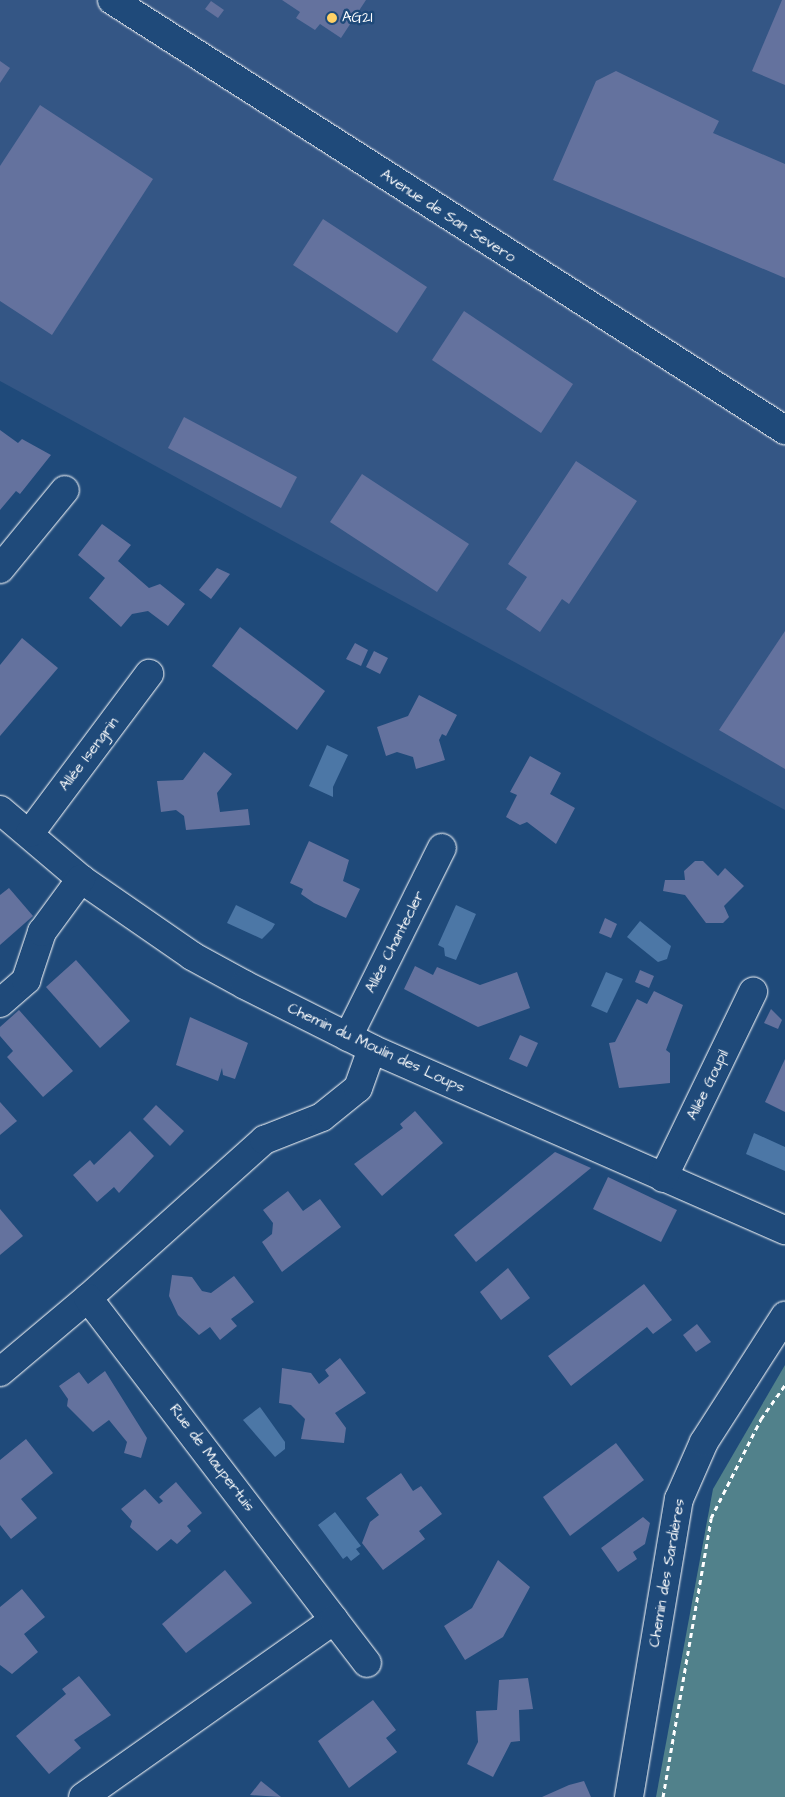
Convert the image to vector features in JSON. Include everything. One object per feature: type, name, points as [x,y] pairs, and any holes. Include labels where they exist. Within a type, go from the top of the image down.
[{"type":"street","name":"Avenue de San Severo","points":[[112,0],[785,430]]},
{"type":"street","points":[[0,569],[66,490]]},
{"type":"street","name":"Allée Isengrin","points":[[30,833],[149,674]]},
{"type":"street","name":"Chemin du Moulin des Loups","points":[[0,810],[30,833],[81,879],[192,956],[372,1049],[785,1230]]},
{"type":"street","name":"Allée Chantecler","points":[[348,1036],[442,848]]},
{"type":"street","points":[[0,1004],[26,980],[42,932],[81,879]]},
{"type":"street","name":"Allée Goupil","points":[[663,1178],[753,992]]},
{"type":"street","points":[[0,1372],[88,1298],[264,1140],[322,1117],[358,1088],[372,1049]]},
{"type":"street","name":"Rue de Maupertuis","points":[[88,1298],[368,1663]]},
{"type":"street","name":"Chemin des Sardières","points":[[628,1797],[679,1499],[704,1442],[785,1316]]},
{"type":"street","points":[[83,1797],[334,1620]]},
{"type":"path","points":[[663,1797],[711,1518],[761,1419],[785,1385]]},
{"type":"shaded area","points":[[0,0],[785,0],[785,810],[0,381]]},
{"type":"shaded area","points":[[327,745],[348,755],[333,787],[333,797],[309,786]]},
{"type":"shaded area","points":[[236,905],[275,924],[262,939],[227,923]]},
{"type":"shaded area","points":[[456,905],[476,914],[456,960],[445,956],[444,948],[438,945]]},
{"type":"shaded area","points":[[640,921],[671,946],[667,959],[658,962],[627,937]]},
{"type":"shaded area","points":[[606,972],[623,979],[607,1013],[591,1006]]},
{"type":"shaded area","points":[[754,1133],[785,1147],[785,1171],[746,1154]]},
{"type":"shaded area","points":[[260,1407],[285,1442],[285,1449],[275,1457],[243,1420]]},
{"type":"shaded area","points":[[335,1512],[361,1546],[356,1549],[360,1554],[351,1561],[347,1556],[343,1559],[318,1525]]},
{"type":"green space","points":[[785,1365],[785,1797],[656,1797],[713,1489]]},
{"type":"building","name":"AG2I","points":[[282,0],[366,0],[341,38],[320,24],[315,30],[296,18],[300,12]]},
{"type":"building","points":[[782,0],[785,0],[785,85],[752,71]]},
{"type":"building","points":[[211,1],[224,10],[218,18],[205,9]]},
{"type":"building","points":[[0,61],[10,68],[0,83]]},
{"type":"building","points":[[616,71],[719,121],[713,133],[785,164],[785,278],[553,180],[596,81]]},
{"type":"building","points":[[40,105],[153,179],[52,335],[0,301],[0,166]]},
{"type":"building","points":[[323,219],[427,287],[397,333],[293,265]]},
{"type":"building","points":[[464,311],[573,384],[541,433],[432,360]]},
{"type":"building","points":[[184,417],[297,477],[281,508],[168,448]]},
{"type":"building","points":[[0,430],[18,443],[22,439],[51,455],[20,494],[16,491],[0,510]]},
{"type":"building","points":[[576,461],[637,501],[569,604],[562,599],[540,632],[506,609],[527,577],[508,564]]},
{"type":"building","points":[[362,474],[469,544],[437,592],[330,522]]},
{"type":"building","points":[[102,524],[131,545],[118,561],[149,588],[160,584],[185,604],[168,626],[148,611],[132,614],[121,627],[89,598],[105,578],[78,555]]},
{"type":"building","points":[[217,568],[230,574],[211,599],[199,590]]},
{"type":"building","points":[[240,627],[325,691],[297,730],[212,666]]},
{"type":"building","points":[[785,631],[785,769],[719,730]]},
{"type":"building","points":[[22,638],[58,668],[0,736],[0,665]]},
{"type":"building","points":[[355,643],[368,650],[361,666],[346,659]]},
{"type":"building","points":[[374,651],[388,658],[380,674],[366,667]]},
{"type":"building","points":[[419,695],[457,715],[446,736],[442,734],[439,740],[445,760],[416,769],[413,757],[397,752],[386,756],[377,727],[408,716]]},
{"type":"building","points":[[204,752],[232,774],[217,793],[220,812],[248,809],[250,825],[186,830],[184,816],[176,810],[161,812],[157,781],[183,780]]},
{"type":"building","points":[[530,756],[561,773],[550,794],[575,808],[556,844],[527,822],[520,825],[506,817],[517,795],[510,792]]},
{"type":"building","points":[[309,841],[349,860],[343,881],[360,889],[346,918],[314,903],[301,894],[303,889],[290,883]]},
{"type":"building","points":[[695,861],[703,861],[718,876],[725,868],[744,886],[724,906],[729,917],[723,923],[706,923],[685,895],[663,891],[665,880],[685,880],[684,871]]},
{"type":"building","points":[[9,888],[33,916],[0,945],[0,895]]},
{"type":"building","points":[[605,918],[617,924],[611,938],[599,933]]},
{"type":"building","points":[[76,960],[130,1021],[100,1048],[46,987]]},
{"type":"building","points":[[415,966],[433,975],[437,967],[480,985],[517,972],[530,1008],[478,1027],[404,989]]},
{"type":"building","points":[[640,970],[654,976],[649,988],[635,982]]},
{"type":"building","points":[[654,991],[683,1005],[666,1050],[670,1053],[670,1083],[619,1088],[609,1043],[615,1042],[637,999],[647,1004]]},
{"type":"building","points":[[771,1009],[782,1020],[778,1029],[764,1023]]},
{"type":"building","points":[[19,1010],[73,1071],[43,1097],[7,1057],[13,1051],[0,1036],[0,1027]]},
{"type":"building","points":[[190,1017],[248,1043],[235,1079],[223,1075],[222,1068],[218,1081],[176,1065]]},
{"type":"building","points":[[520,1035],[538,1043],[527,1067],[509,1059]]},
{"type":"building","points":[[785,1059],[785,1112],[765,1102]]},
{"type":"building","points":[[0,1102],[17,1121],[0,1135]]},
{"type":"building","points":[[156,1105],[184,1131],[170,1146],[143,1119]]},
{"type":"building","points":[[415,1111],[443,1143],[382,1196],[354,1164],[403,1128],[400,1124]]},
{"type":"building","points":[[130,1131],[154,1156],[119,1193],[114,1187],[97,1202],[73,1175],[90,1160],[94,1165]]},
{"type":"building","points":[[555,1152],[591,1168],[476,1262],[454,1235]]},
{"type":"building","points":[[608,1177],[677,1210],[661,1242],[593,1209]]},
{"type":"building","points":[[288,1191],[303,1211],[320,1199],[341,1227],[282,1272],[262,1242],[272,1234],[273,1223],[263,1210]]},
{"type":"building","points":[[0,1209],[23,1236],[0,1255]]},
{"type":"building","points":[[508,1268],[530,1298],[501,1320],[480,1292]]},
{"type":"building","points":[[172,1275],[192,1277],[202,1291],[211,1293],[234,1276],[254,1302],[231,1319],[237,1326],[220,1340],[210,1327],[199,1335],[178,1315],[169,1296]]},
{"type":"building","points":[[644,1284],[672,1320],[653,1334],[647,1327],[571,1386],[548,1356]]},
{"type":"building","points":[[697,1324],[711,1342],[696,1352],[683,1335]]},
{"type":"building","points":[[340,1358],[366,1393],[335,1413],[346,1428],[344,1443],[301,1439],[305,1419],[291,1405],[279,1403],[282,1368],[311,1373],[319,1384],[329,1376],[325,1370]]},
{"type":"building","points":[[105,1371],[147,1438],[141,1458],[124,1453],[127,1442],[109,1420],[93,1432],[67,1406],[68,1399],[59,1386],[79,1372],[88,1384]]},
{"type":"building","points":[[26,1439],[53,1473],[21,1499],[37,1518],[11,1539],[0,1525],[0,1460]]},
{"type":"building","points":[[616,1443],[644,1480],[570,1536],[543,1497]]},
{"type":"building","points":[[401,1473],[413,1491],[421,1486],[442,1514],[419,1531],[425,1539],[383,1570],[362,1543],[370,1522],[379,1515],[366,1498]]},
{"type":"building","points":[[176,1482],[202,1513],[187,1526],[191,1531],[177,1544],[171,1539],[157,1551],[130,1527],[132,1521],[121,1509],[145,1489],[159,1504],[163,1501],[159,1497]]},
{"type":"building","points":[[643,1517],[650,1523],[645,1544],[633,1552],[637,1559],[618,1572],[601,1548]]},
{"type":"building","points":[[498,1560],[530,1587],[503,1637],[465,1660],[444,1626],[472,1608]]},
{"type":"building","points":[[225,1570],[252,1603],[186,1653],[162,1624]]},
{"type":"building","points":[[22,1589],[45,1617],[24,1634],[38,1652],[12,1674],[0,1665],[0,1607]]},
{"type":"building","points":[[79,1676],[111,1715],[74,1740],[81,1748],[49,1774],[16,1736],[66,1694],[62,1689]]},
{"type":"building","points":[[528,1678],[533,1709],[519,1710],[520,1741],[511,1742],[493,1777],[467,1764],[478,1742],[476,1711],[497,1710],[499,1680]]},
{"type":"building","points":[[373,1700],[396,1730],[386,1738],[397,1752],[349,1788],[318,1741]]},
{"type":"building","points":[[261,1781],[281,1797],[250,1795]]},
{"type":"building","points":[[584,1781],[591,1797],[542,1797],[569,1785]]},
{"type":"place","name":"AG2I","points":[[332,18]]}]
